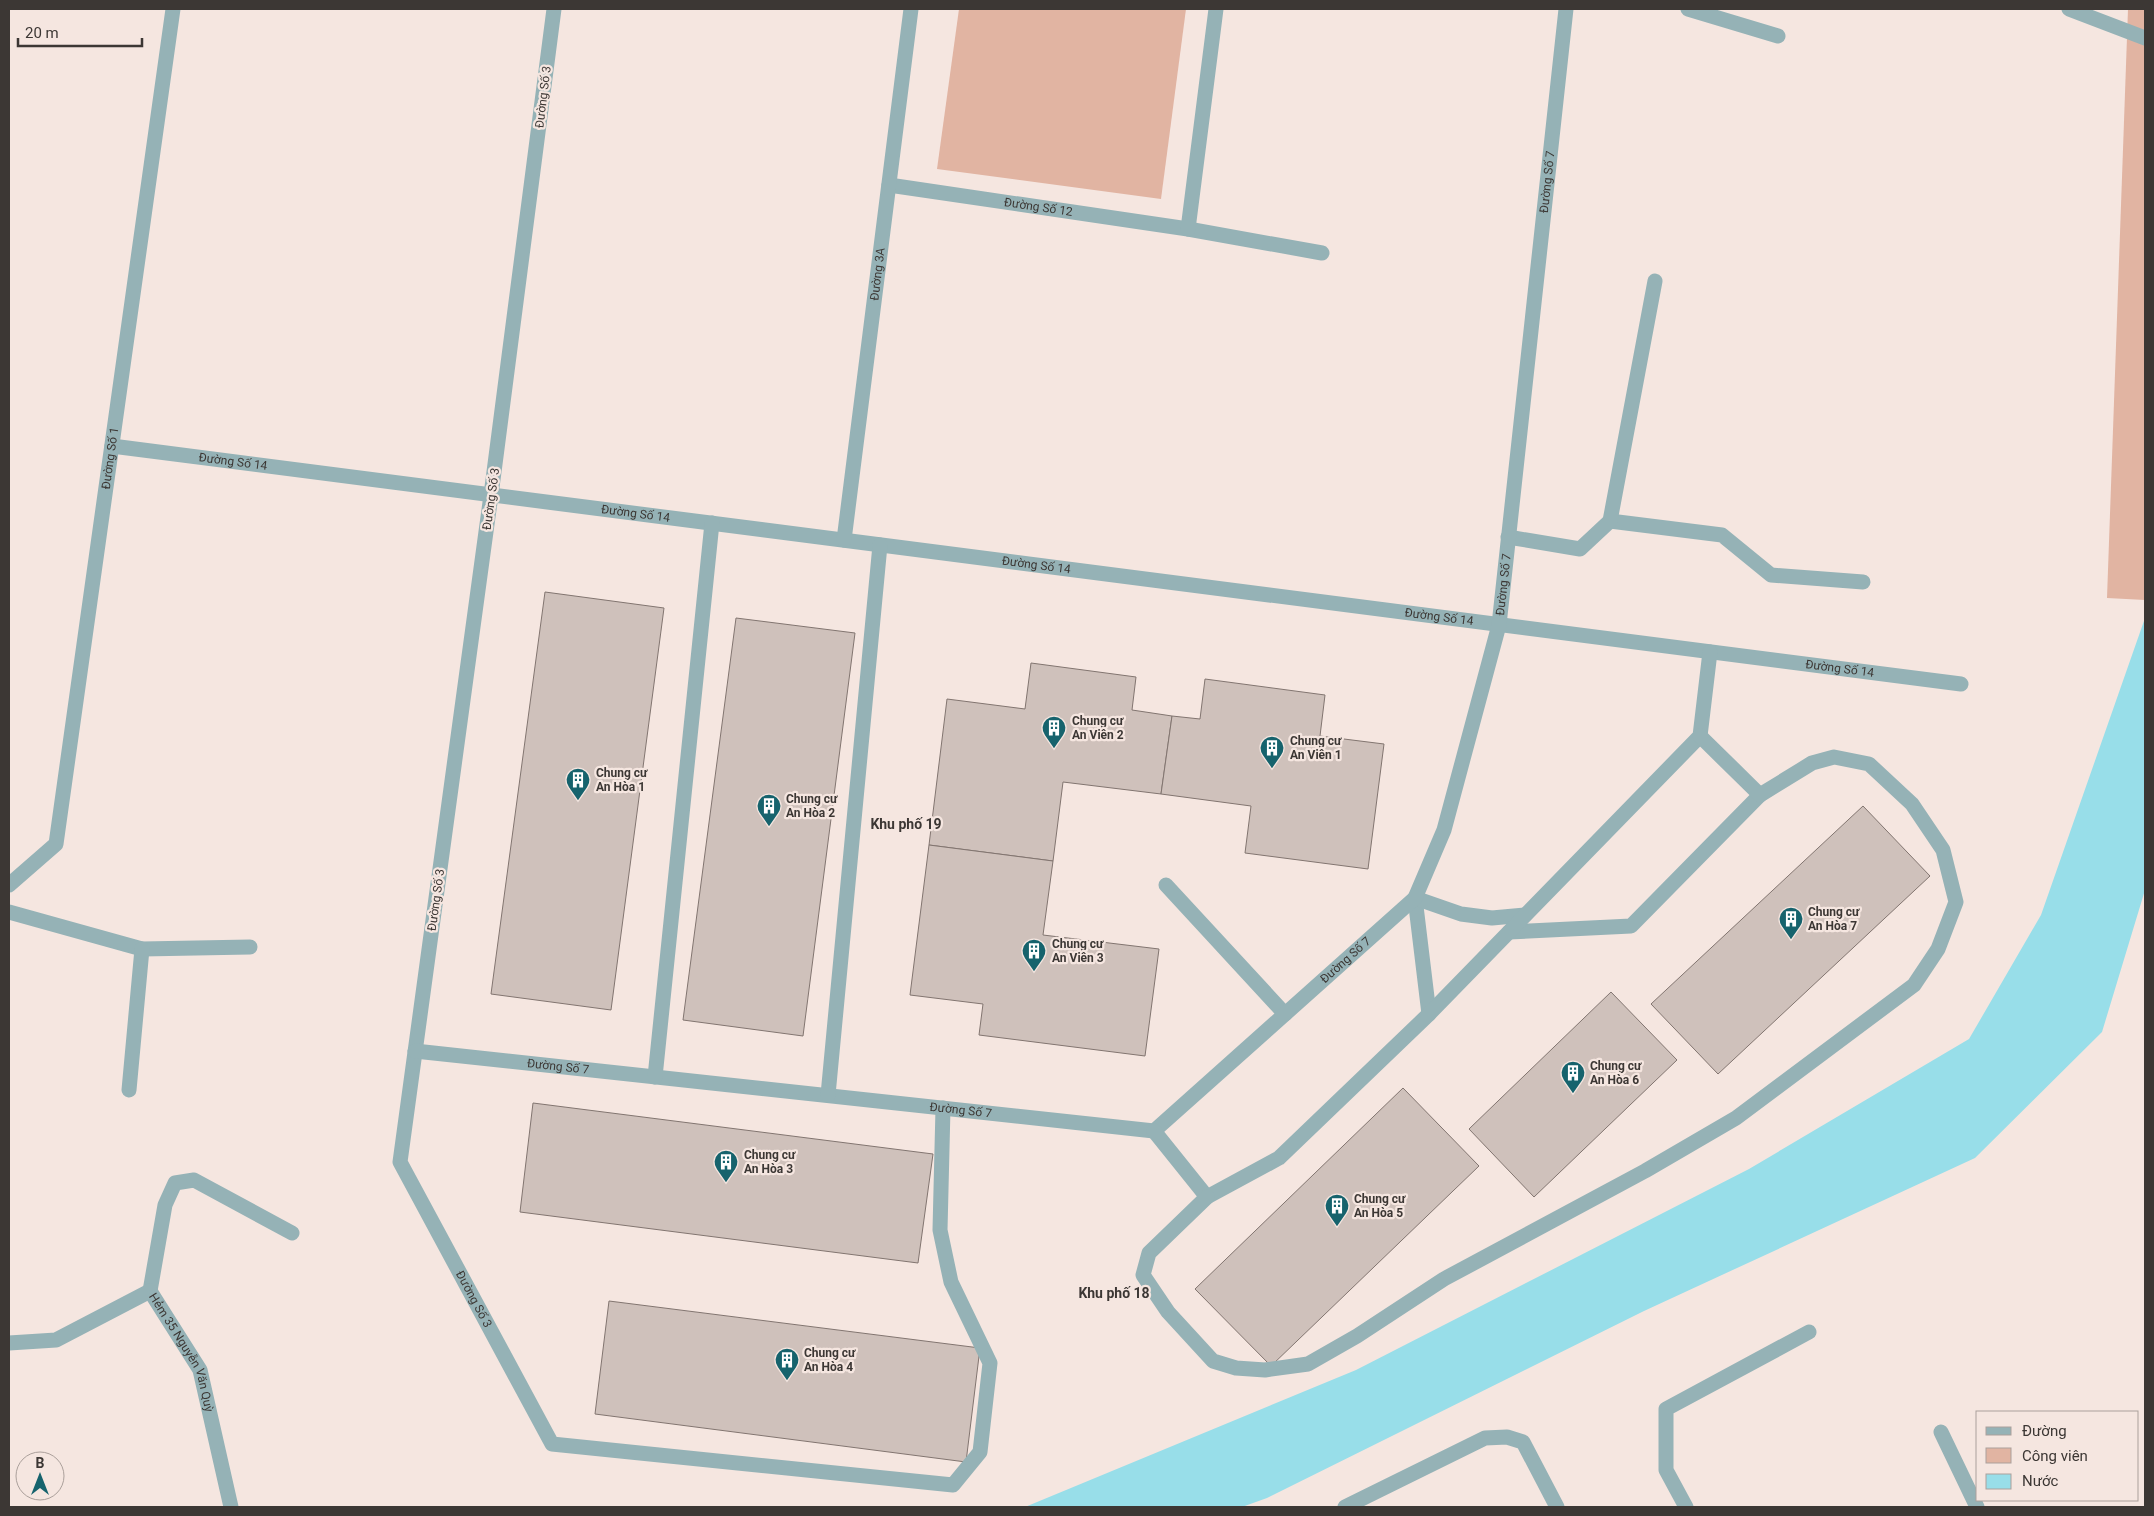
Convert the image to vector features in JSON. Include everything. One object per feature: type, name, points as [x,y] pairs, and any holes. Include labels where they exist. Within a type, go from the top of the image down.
[{"type":"street","name":"Đường Số 1","points":[[9,885],[56,844],[173,9]]},
{"type":"street","name":"Đường Số 3","points":[[554,9],[492,494],[400,1162],[552,1444],[953,1485],[980,1452],[990,1363],[951,1282],[940,1230],[943,1108]]},
{"type":"street","name":"Đường 3A","points":[[844,540],[911,9]]},
{"type":"street","points":[[1188,229],[1216,9]]},
{"type":"street","name":"Đường Số 7","points":[[415,1051],[1154,1130],[1415,898],[1444,830],[1499,625],[1566,9]]},
{"type":"street","points":[[1688,9],[1778,36]]},
{"type":"street","points":[[2069,9],[2145,38]]},
{"type":"street","name":"Đường Số 12","points":[[890,185],[1188,229],[1322,253]]},
{"type":"street","points":[[1508,537],[1580,549],[1610,521],[1655,281]]},
{"type":"street","name":"Đường Số 14","points":[[112,446],[1961,684]]},
{"type":"street","points":[[1610,521],[1722,535],[1771,575],[1863,582]]},
{"type":"street","points":[[655,1077],[712,523]]},
{"type":"street","points":[[828,1095],[880,545]]},
{"type":"street","points":[[1509,932],[1588,926],[1631,926],[1760,795],[1812,764],[1834,757],[1869,764],[1912,804],[1943,850],[1956,902],[1938,949],[1914,985],[1736,1118],[1645,1171],[1444,1279],[1358,1336],[1308,1364],[1265,1370],[1236,1368],[1213,1361],[1168,1312],[1143,1275],[1149,1253],[1207,1197],[1279,1158],[1429,1014],[1700,736],[1710,652]]},
{"type":"street","points":[[1700,736],[1760,795]]},
{"type":"street","points":[[1166,885],[1285,1014]]},
{"type":"street","points":[[1429,1014],[1415,898],[1461,914],[1492,918],[1525,915]]},
{"type":"street","points":[[9,912],[142,949],[250,947]]},
{"type":"street","points":[[128,1090],[142,949]]},
{"type":"street","points":[[1154,1130],[1207,1197]]},
{"type":"street","points":[[150,1291],[165,1205],[175,1183],[194,1180],[292,1233]]},
{"type":"street","name":"Hẻm 35 Nguyễn Văn Quỳ","points":[[9,1343],[56,1340],[150,1291],[200,1370],[231,1507]]},
{"type":"street","points":[[1686,1507],[1666,1470],[1666,1409],[1809,1332]]},
{"type":"street","points":[[1941,1432],[1977,1507]]},
{"type":"street","points":[[1345,1507],[1485,1438],[1507,1437],[1523,1442],[1557,1507]]},
{"type":"green space","points":[[959,9],[1186,9],[1161,199],[937,169]]},
{"type":"green space","points":[[2128,9],[2145,9],[2145,600],[2107,598]]},
{"type":"water","points":[[2145,618],[2145,890],[2102,1032],[1975,1158],[1644,1311],[1267,1498],[1242,1507],[1025,1507],[1356,1370],[1749,1169],[1969,1039],[2041,915]]},
{"type":"building","name":"Chung cư An Hòa 1","points":[[545,592],[664,608],[611,1010],[491,994]]},
{"type":"building","name":"Chung cư An Hòa 2","points":[[736,618],[855,633],[803,1036],[683,1020]]},
{"type":"building","name":"Chung cư An Viên 2","points":[[1031,663],[1136,677],[1132,710],[1172,716],[1161,794],[1063,782],[1053,861],[929,845],[947,699],[1025,709]]},
{"type":"building","name":"Chung cư An Viên 1","points":[[1205,679],[1325,695],[1320,736],[1384,744],[1368,869],[1245,853],[1251,806],[1161,794],[1172,716],[1200,719]]},
{"type":"building","name":"Chung cư An Hòa 7","points":[[1863,806],[1930,876],[1718,1074],[1651,1004]]},
{"type":"building","name":"Chung cư An Viên 3","points":[[929,845],[1053,861],[1043,935],[1159,949],[1145,1056],[979,1035],[983,1004],[910,995]]},
{"type":"building","name":"Chung cư An Hòa 6","points":[[1611,992],[1677,1060],[1534,1197],[1469,1129]]},
{"type":"building","name":"Chung cư An Hòa 5","points":[[1403,1088],[1479,1166],[1271,1366],[1195,1289]]},
{"type":"building","name":"Chung cư An Hòa 3","points":[[533,1103],[933,1154],[918,1263],[520,1212]]},
{"type":"building","name":"Chung cư An Hòa 4","points":[[609,1301],[980,1348],[966,1462],[595,1414]]},
{"type":"place","name":"Chung cư An Viên 2","points":[[1054,749]]},
{"type":"place","name":"Chung cư An Viên 1","points":[[1272,769]]},
{"type":"place","name":"Chung cư An Hòa 1","points":[[578,801]]},
{"type":"place","name":"Chung cư An Hòa 2","points":[[769,827]]},
{"type":"place","name":"Chung cư An Hòa 7","points":[[1791,940]]},
{"type":"place","name":"Chung cư An Viên 3","points":[[1034,972]]},
{"type":"place","name":"Chung cư An Hòa 6","points":[[1573,1094]]},
{"type":"place","name":"Chung cư An Hòa 3","points":[[726,1183]]},
{"type":"place","name":"Chung cư An Hòa 5","points":[[1337,1227]]},
{"type":"place","name":"Chung cư An Hòa 4","points":[[787,1381]]},
{"type":"district","name":"Khu phố 19","points":[[906,824]]},
{"type":"district","name":"Khu phố 18","points":[[1114,1293]]}]
